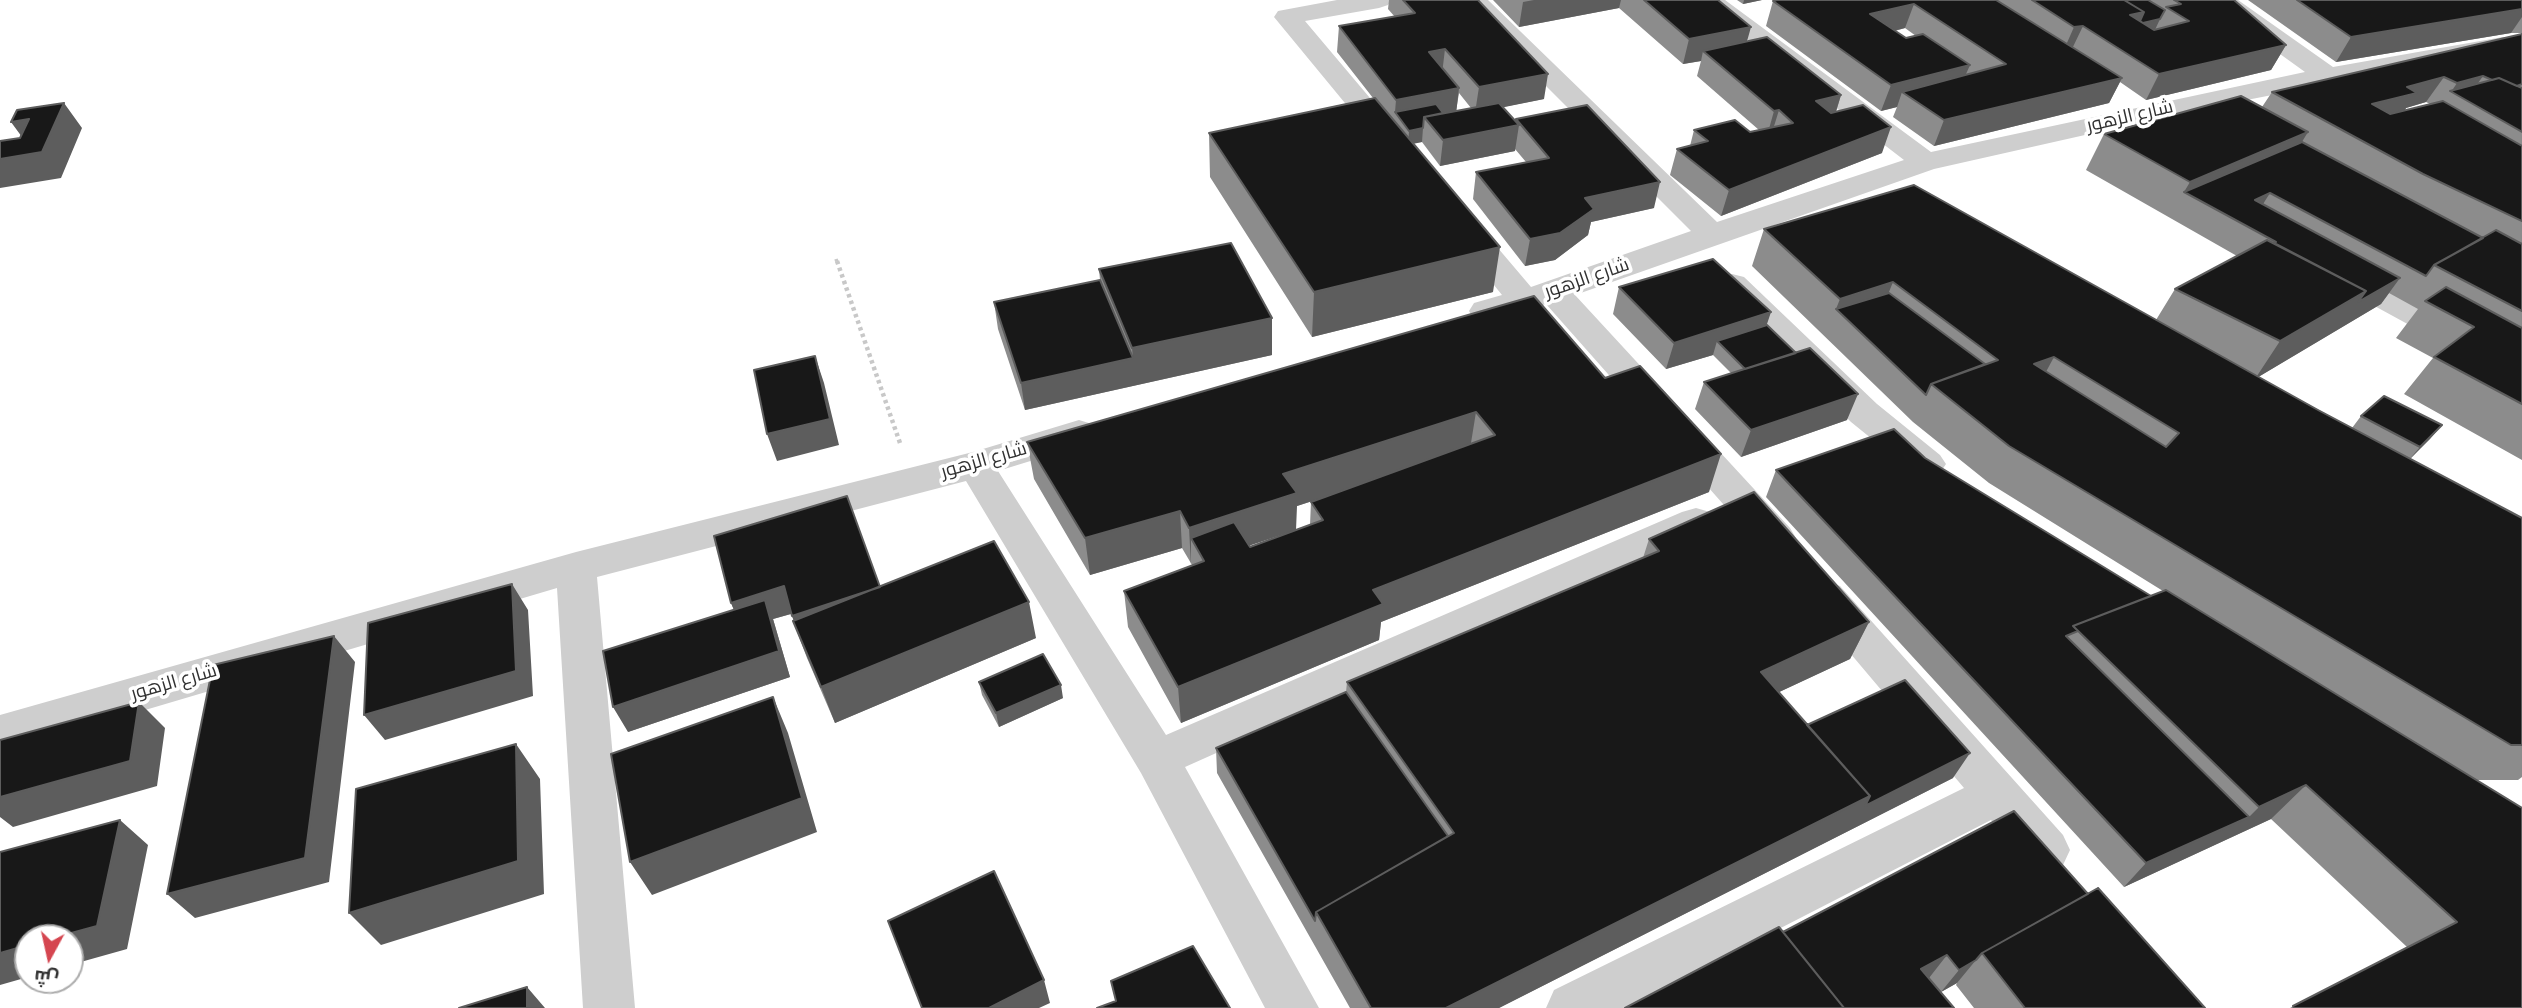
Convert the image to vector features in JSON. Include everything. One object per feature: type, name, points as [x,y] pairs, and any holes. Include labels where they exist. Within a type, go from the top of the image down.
[{"type":"street","points":[[1380,0],[1287,17],[1410,164]]},
{"type":"street","points":[[1473,0],[1702,238],[1864,413],[1952,480]]},
{"type":"street","points":[[1709,0],[1926,162]]},
{"type":"street","points":[[2221,0],[2328,76]]},
{"type":"street","name":"شارع الزهور","points":[[1457,320],[1539,295],[1926,162],[2196,102],[2328,76],[2503,45],[2522,46]]},
{"type":"street","points":[[2113,90],[2148,113]]},
{"type":"street","points":[[2196,102],[2232,121]]},
{"type":"street","points":[[1867,181],[1903,201]]},
{"type":"street","points":[[1445,205],[1539,295],[1744,501],[2070,876]]},
{"type":"street","points":[[2306,255],[2522,372]]},
{"type":"street","name":"شارع الزهور","points":[[0,734],[576,567],[975,465],[1109,425]]},
{"type":"street","points":[[975,465],[1157,759],[1293,1008]]},
{"type":"street","points":[[1157,759],[1744,501]]},
{"type":"street","points":[[576,567],[609,1008]]},
{"type":"street","points":[[1572,1008],[1997,794]]},
{"type":"path","points":[[836,259],[914,480]]},
{"type":"building","points":[[1403,0],[1478,0],[1548,74],[1479,87],[1445,49],[1429,52],[1459,88],[1396,100],[1339,26],[1415,13]]},
{"type":"building","points":[[1644,0],[1718,0],[1751,27],[1689,39]]},
{"type":"building","points":[[1996,0],[2122,78],[1944,120],[1902,92],[2006,64],[1914,4],[1870,14],[1906,38],[1923,34],[1970,65],[1891,85],[1773,1]]},
{"type":"building","points":[[2032,0],[2124,0],[2144,12],[2130,15],[2154,30],[2189,21],[2166,7],[2181,4],[2174,0],[2234,0],[2286,45],[2159,74],[2083,26],[2074,27]]},
{"type":"building","points":[[2124,0],[2148,0],[2165,10],[2160,19],[2143,23],[2140,21],[2144,12]]},
{"type":"building","points":[[2297,0],[2522,0],[2522,9],[2351,37]]},
{"type":"building","points":[[2522,34],[2522,84],[2517,86],[2499,78],[2492,80],[2483,76],[2457,83],[2444,77],[2407,87],[2417,93],[2372,104],[2390,114],[2443,101],[2522,146],[2522,221],[2423,174],[2272,92]]},
{"type":"building","points":[[1767,37],[1841,95],[1816,101],[1831,113],[1863,105],[1891,127],[1729,190],[1677,149],[1708,141],[1694,130],[1735,120],[1750,132],[1793,123],[1779,110],[1774,111],[1703,51]]},
{"type":"building","points":[[2499,78],[2522,88],[2522,132],[2450,91]]},
{"type":"building","points":[[2241,96],[2308,132],[2190,182],[2104,134]]},
{"type":"building","points":[[1375,98],[1500,247],[1314,292],[1209,133]]},
{"type":"building","points":[[64,103],[42,152],[0,159],[0,141],[20,138],[29,119],[11,122],[17,110]]},
{"type":"building","points":[[1499,103],[1519,125],[1443,140],[1424,117]]},
{"type":"building","points":[[1436,104],[1443,113],[1424,117],[1423,128],[1409,131],[1395,112]]},
{"type":"building","points":[[1587,105],[1660,182],[1585,198],[1594,209],[1560,233],[1530,239],[1476,172],[1549,158],[1516,119]]},
{"type":"building","points":[[2302,142],[2483,238],[2434,265],[2426,276],[2270,193],[2255,200],[2400,278],[2358,302],[2366,291],[2184,192]]},
{"type":"building","points":[[1914,185],[2318,410],[2522,518],[2522,745],[2511,745],[2009,446],[1931,384],[1998,360],[1893,282],[1840,299],[1764,229]],"holes":[[[2054,357],[2179,433],[2166,447],[2034,364]]]},
{"type":"building","points":[[2496,230],[2522,244],[2522,311],[2434,265]]},
{"type":"building","points":[[2267,240],[2366,291],[2280,341],[2175,289]]},
{"type":"building","points":[[1231,243],[1272,318],[1132,348],[1099,269]]},
{"type":"building","points":[[1713,259],[1771,312],[1674,343],[1619,287]]},
{"type":"building","points":[[1100,280],[1133,358],[1021,383],[994,302]]},
{"type":"building","points":[[2446,287],[2522,328],[2522,404],[2434,357],[2474,327],[2425,301]]},
{"type":"building","points":[[1889,293],[1985,364],[1931,384],[1926,395],[1836,309]]},
{"type":"building","points":[[1534,296],[1605,378],[1640,366],[1721,454],[1373,590],[1383,604],[1178,687],[1124,591],[1204,561],[1191,538],[1234,522],[1250,547],[1323,520],[1311,502],[1495,435],[1476,412],[1283,474],[1297,493],[1189,528],[1180,511],[1085,538],[1027,442]]},
{"type":"building","points":[[1767,325],[1796,353],[1745,369],[1717,341]]},
{"type":"building","points":[[1810,348],[1858,394],[1751,430],[1704,382]]},
{"type":"building","points":[[815,356],[830,419],[767,434],[754,370]]},
{"type":"building","points":[[2384,396],[2442,425],[2420,447],[2361,416]]},
{"type":"building","points":[[1894,429],[1925,458],[2151,596],[2073,626],[2078,631],[2066,636],[2249,817],[2146,863],[1776,470]]},
{"type":"building","points":[[1754,492],[1869,622],[1761,672],[1870,796],[1446,1008],[1371,1008],[1316,912],[1454,833],[1347,682],[1659,551],[1649,539]]},
{"type":"building","points":[[847,496],[880,587],[792,616],[784,586],[731,603],[714,536]]},
{"type":"building","points":[[994,541],[1029,602],[821,687],[793,621]]},
{"type":"building","points":[[512,584],[516,671],[364,715],[368,623]]},
{"type":"building","points":[[2166,590],[2522,808],[2522,1008],[2294,1008],[2293,1006],[2457,922],[2306,785],[2259,807],[2073,626]]},
{"type":"building","points":[[765,600],[779,651],[613,707],[603,651]]},
{"type":"building","points":[[334,636],[305,858],[167,894],[213,665]]},
{"type":"building","points":[[1043,654],[1061,685],[996,713],[979,682]]},
{"type":"building","points":[[1905,680],[1970,753],[1865,806],[1870,796],[1807,725]]},
{"type":"building","points":[[1346,692],[1448,836],[1316,912],[1315,921],[1216,748]]},
{"type":"building","points":[[773,697],[802,798],[630,862],[611,754]]},
{"type":"building","points":[[139,702],[130,761],[0,797],[0,740]]},
{"type":"building","points":[[516,744],[518,861],[349,913],[356,789]]},
{"type":"building","points":[[2014,811],[2088,894],[1982,953],[1959,970],[1947,955],[1921,969],[1954,1008],[1844,1008],[1783,932]]},
{"type":"building","points":[[120,820],[97,926],[84,930],[84,924],[14,924],[14,949],[0,953],[0,852]]},
{"type":"building","points":[[994,871],[1044,980],[989,1008],[922,1008],[888,921]]},
{"type":"building","points":[[2098,888],[2205,1008],[2025,1008],[1982,953]]},
{"type":"building","points":[[1779,927],[1844,1008],[1625,1008]]},
{"type":"building","points":[[1193,946],[1230,1008],[1097,1008],[1116,1001],[1111,981]]},
{"type":"building","points":[[527,987],[527,1008],[459,1008]]}]
